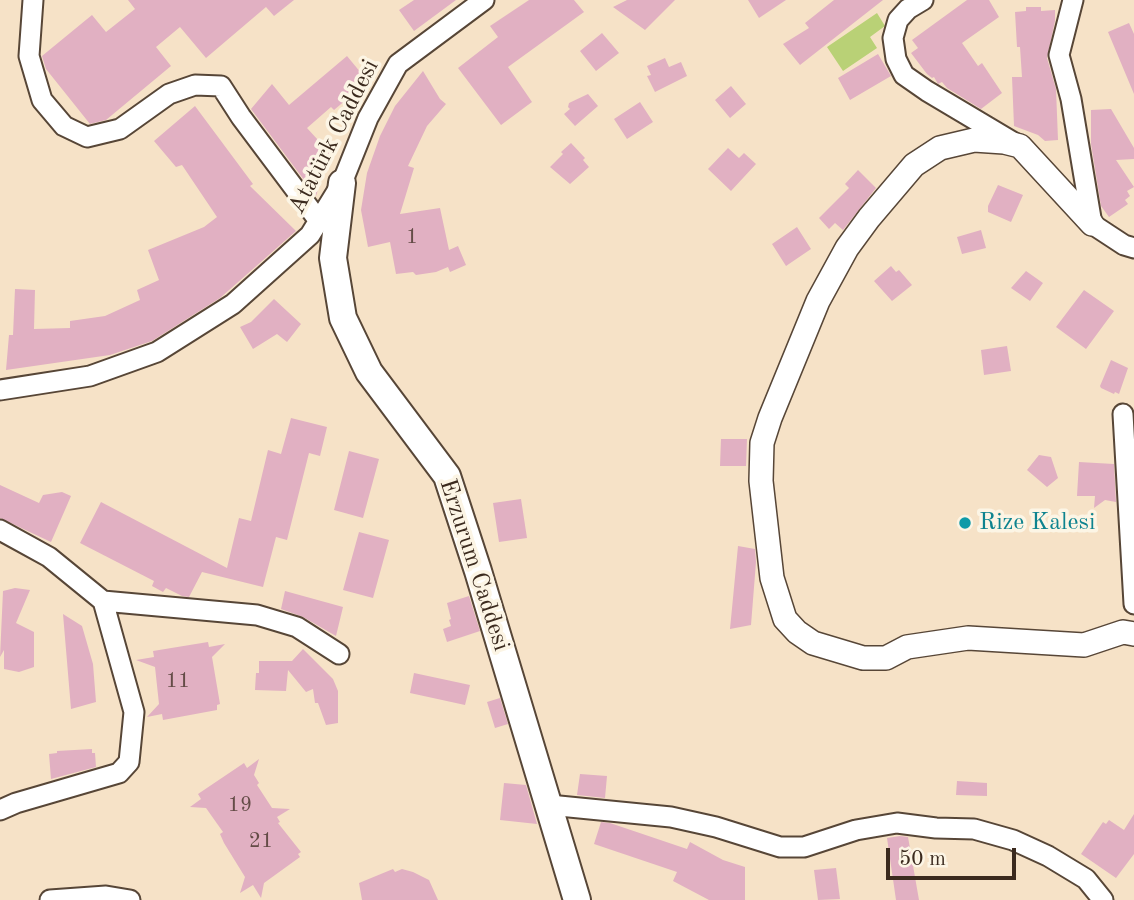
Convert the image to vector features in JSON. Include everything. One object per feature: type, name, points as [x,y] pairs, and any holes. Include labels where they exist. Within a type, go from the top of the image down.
[{"type":"main road","name":"Erzurum Caddesi","points":[[342,183],[333,258],[343,318],[369,372],[447,477],[549,805],[573,898]]},
{"type":"street","points":[[33,0],[29,56],[41,100],[64,126],[87,137],[120,129],[169,94],[195,85],[221,86],[318,221]]},
{"type":"street","name":"Atatürk Caddesi","points":[[0,390],[90,376],[157,352],[233,304],[310,235],[342,183],[368,118],[398,64],[484,0]]},
{"type":"street","points":[[923,0],[908,9],[898,20],[893,38],[896,59],[904,75],[1020,146],[1092,224],[1124,245],[1134,248]]},
{"type":"street","points":[[1073,0],[1059,55],[1071,99],[1092,224]]},
{"type":"street","points":[[1020,146],[974,139],[940,148],[914,165],[847,248],[818,301],[762,443],[761,481],[772,578],[785,619],[797,632],[813,643],[863,658],[886,658],[907,647],[968,638],[1084,645],[1123,632],[1134,634]]},
{"type":"street","points":[[1123,414],[1134,604]]},
{"type":"street","points":[[0,530],[49,557],[103,601],[257,615],[297,627],[339,654]]},
{"type":"street","points":[[0,810],[119,773],[129,762],[134,712],[103,601]]},
{"type":"street","points":[[549,805],[671,817],[716,827],[780,847],[804,847],[856,830],[897,822],[936,828],[974,829],[1013,840],[1048,856],[1086,879],[1103,900]]},
{"type":"street","points":[[50,900],[106,896],[130,900]]},
{"type":"green space","points":[[877,13],[885,26],[870,37],[877,48],[843,71],[827,47]]},
{"type":"building","points":[[128,0],[294,0],[274,16],[266,7],[206,58],[180,27],[156,47],[171,66],[106,120],[90,124],[46,69],[42,56],[92,15],[106,32],[135,9]]},
{"type":"building","points":[[414,0],[456,0],[414,31],[399,10]]},
{"type":"building","points":[[529,0],[574,0],[584,12],[508,67],[532,102],[501,125],[458,68],[498,37],[490,26]]},
{"type":"building","points":[[627,0],[675,0],[645,30],[613,7]]},
{"type":"building","points":[[748,0],[786,0],[759,18]]},
{"type":"building","points":[[834,0],[883,0],[800,65],[783,44],[809,28],[805,23]]},
{"type":"building","points":[[967,0],[989,0],[999,17],[962,43],[978,66],[982,63],[1002,93],[981,109],[942,82],[938,84],[911,53],[918,48],[912,40]]},
{"type":"building","points":[[1026,7],[1041,7],[1041,11],[1055,10],[1047,58],[1056,89],[1058,140],[1045,141],[1038,135],[1014,126],[1012,77],[1022,77],[1015,12],[1026,11]]},
{"type":"building","points":[[1129,23],[1134,34],[1134,94],[1108,32]]},
{"type":"building","points":[[602,33],[619,53],[596,71],[580,51]]},
{"type":"building","points":[[878,54],[891,76],[850,100],[838,78]]},
{"type":"building","points":[[347,56],[366,79],[358,85],[360,88],[334,110],[331,107],[307,128],[318,140],[332,146],[316,196],[251,109],[272,84],[289,105]]},
{"type":"building","points":[[665,58],[669,67],[681,62],[687,76],[655,92],[647,76],[651,75],[647,66]]},
{"type":"building","points":[[423,71],[446,104],[427,126],[408,166],[414,168],[400,214],[440,208],[449,250],[458,246],[466,265],[450,272],[448,267],[416,275],[413,272],[396,274],[390,242],[368,247],[361,210],[367,173],[380,136],[395,106]]},
{"type":"building","points":[[731,86],[746,104],[730,118],[715,100]]},
{"type":"building","points":[[588,94],[598,106],[575,126],[564,114],[570,109],[569,103]]},
{"type":"building","points":[[640,102],[653,122],[627,139],[614,119]]},
{"type":"building","points":[[195,106],[253,184],[250,186],[296,231],[220,298],[152,341],[110,355],[6,370],[9,335],[13,335],[15,289],[35,290],[34,329],[70,328],[70,321],[105,316],[140,300],[137,290],[159,280],[148,250],[204,227],[217,217],[182,165],[176,167],[154,141]]},
{"type":"building","points":[[1111,109],[1134,148],[1134,159],[1116,160],[1134,187],[1127,191],[1130,196],[1125,200],[1128,204],[1109,217],[1101,206],[1091,144],[1091,110]]},
{"type":"building","points":[[571,143],[585,158],[583,160],[589,167],[570,184],[550,167]]},
{"type":"building","points":[[728,148],[739,158],[744,153],[756,164],[731,191],[708,169]]},
{"type":"building","points":[[858,170],[876,188],[843,230],[835,223],[829,229],[819,218],[849,188],[845,184]]},
{"type":"building","points":[[998,185],[1023,195],[1011,222],[988,212]]},
{"type":"building","points":[[797,227],[811,249],[786,266],[772,244]]},
{"type":"building","points":[[981,230],[986,248],[962,254],[957,237]]},
{"type":"building","points":[[891,266],[896,272],[899,270],[912,285],[892,301],[874,281]]},
{"type":"building","points":[[1026,271],[1043,283],[1030,301],[1011,288]]},
{"type":"building","points":[[1084,290],[1114,311],[1086,349],[1056,327]]},
{"type":"building","points":[[274,299],[301,324],[287,342],[277,334],[253,349],[240,327],[251,322]]},
{"type":"building","points":[[1007,346],[1011,371],[984,375],[981,350]]},
{"type":"building","points":[[1111,360],[1128,368],[1119,394],[1100,386]]},
{"type":"building","points":[[291,418],[327,427],[320,456],[309,453],[287,540],[276,537],[263,587],[202,572],[189,597],[166,588],[163,592],[152,586],[154,581],[80,543],[101,502],[227,568],[239,518],[251,521],[268,450],[281,454]]},
{"type":"building","points":[[721,439],[747,439],[746,466],[720,466]]},
{"type":"building","points":[[349,451],[379,459],[363,518],[334,510]]},
{"type":"building","points":[[1039,455],[1051,457],[1058,478],[1047,487],[1027,470]]},
{"type":"building","points":[[1079,462],[1114,464],[1116,502],[1105,500],[1094,508],[1095,496],[1077,496]]},
{"type":"building","points":[[0,485],[39,503],[43,495],[62,492],[71,496],[51,542],[0,518]]},
{"type":"building","points":[[521,499],[527,538],[499,542],[493,503]]},
{"type":"building","points":[[359,532],[389,540],[373,598],[343,590]]},
{"type":"building","points":[[738,546],[755,549],[751,625],[730,629]]},
{"type":"building","points":[[15,588],[30,590],[16,623],[34,632],[34,667],[19,672],[4,669],[4,650],[0,657],[3,591]]},
{"type":"building","points":[[285,591],[343,607],[336,636],[303,617],[281,609]]},
{"type":"building","points":[[469,596],[480,631],[447,642],[443,629],[451,626],[451,619],[447,603]]},
{"type":"building","points":[[63,614],[82,626],[93,664],[96,702],[71,709]]},
{"type":"building","points":[[208,642],[209,647],[225,644],[212,657],[220,704],[217,705],[217,710],[163,720],[162,714],[147,717],[159,704],[155,667],[136,660],[154,657],[153,651]]},
{"type":"building","points":[[303,649],[333,679],[338,691],[338,723],[326,725],[318,703],[315,703],[313,689],[306,692],[288,670],[286,691],[255,690],[259,661],[292,661]]},
{"type":"building","points":[[414,673],[470,685],[465,705],[410,693]]},
{"type":"building","points":[[500,698],[508,724],[495,728],[487,702]]},
{"type":"building","points":[[92,749],[96,767],[51,779],[49,754]]},
{"type":"building","points":[[259,759],[254,775],[259,783],[257,785],[272,808],[290,809],[277,817],[280,822],[278,823],[301,852],[298,854],[300,857],[264,883],[261,898],[253,885],[240,893],[245,877],[224,843],[220,834],[223,832],[206,808],[190,807],[201,799],[198,794],[244,763],[247,768]]},
{"type":"building","points":[[580,774],[607,776],[605,798],[577,795]]},
{"type":"building","points":[[957,781],[987,783],[987,796],[956,795]]},
{"type":"building","points":[[504,783],[526,785],[537,824],[500,820]]},
{"type":"building","points":[[1134,814],[1134,854],[1116,878],[1081,854],[1103,822],[1106,824],[1109,820],[1124,830]]},
{"type":"building","points":[[601,822],[687,849],[690,842],[723,860],[745,867],[745,900],[709,900],[673,881],[677,872],[594,844]]},
{"type":"building","points":[[908,837],[919,900],[896,900],[887,838]]},
{"type":"building","points":[[836,868],[840,899],[818,900],[814,870]]},
{"type":"building","points":[[393,869],[395,872],[402,869],[413,872],[429,880],[438,900],[362,900],[359,883]]},
{"type":"place","name":"Rize Kalesi","points":[[965,523]]}]
